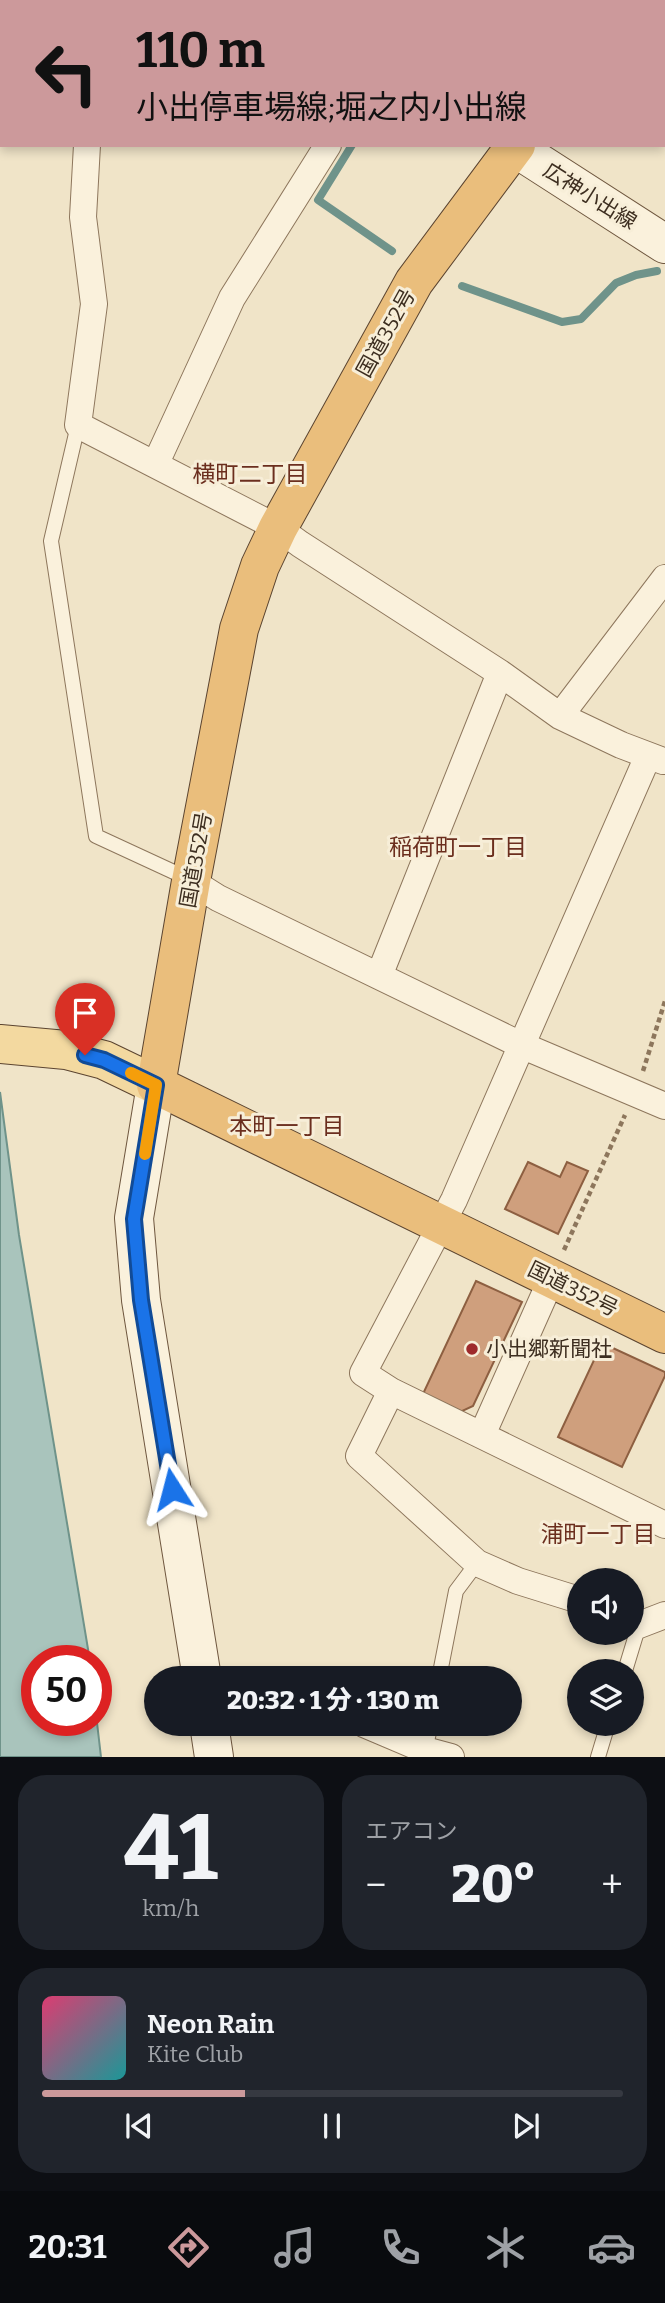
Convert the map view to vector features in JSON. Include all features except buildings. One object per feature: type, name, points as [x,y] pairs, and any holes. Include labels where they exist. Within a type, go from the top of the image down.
[{"type":"highway","name":"国道352号","points":[[513,147],[414,282],[278,528],[260,566],[239,629],[191,880],[156,1085],[442,1224],[558,1265],[665,1334]]},
{"type":"main road","name":"広神小出線","points":[[516,147],[665,244]]},
{"type":"main road","points":[[0,1044],[66,1050],[104,1060],[156,1085],[134,1219],[136,1246],[141,1300],[200,1666]]},
{"type":"main road","points":[[211,1736],[214,1757]]},
{"type":"street","points":[[87,147],[83,217],[94,304],[78,425],[278,528],[561,716],[657,759],[521,1045],[442,1224],[363,1373],[391,1391],[665,1525]]},
{"type":"street","points":[[156,463],[232,298],[327,147]]},
{"type":"street","points":[[561,716],[665,578]]},
{"type":"street","points":[[379,976],[500,673]]},
{"type":"street","points":[[191,880],[218,898],[521,1045],[665,1106]]},
{"type":"street","points":[[482,1435],[558,1265]]},
{"type":"street","points":[[391,1391],[359,1456],[477,1563],[518,1581],[567,1596]]},
{"type":"street","points":[[644,1621],[665,1615]]},
{"type":"street","points":[[392,1736],[425,1750],[451,1757]]},
{"type":"lane","points":[[78,425],[51,541],[96,836],[191,880]]},
{"type":"lane","points":[[441,1666],[456,1591],[477,1563]]},
{"type":"lane","points":[[425,1750],[428,1736]]},
{"type":"lane","points":[[598,1757],[604,1736]]},
{"type":"path","points":[[641,1078],[665,1001]]},
{"type":"path","points":[[558,1265],[627,1112]]},
{"type":"water","points":[[0,1092],[19,1235],[87,1645],[21,1645],[21,1736],[99,1736],[101,1757],[0,1757]]},
{"type":"waterway","points":[[351,147],[318,200],[392,251]]},
{"type":"waterway","points":[[462,286],[562,322],[581,319],[616,283],[657,271]]},
{"type":"slow traffic","points":[[131,1073],[156,1085],[145,1154]]},
{"type":"place","name":"小出郷新聞社","points":[[472,1349]]},
{"type":"district","name":"横町二丁目","points":[[250,474]]},
{"type":"district","name":"稲荷町一丁目","points":[[458,847]]},
{"type":"district","name":"本町一丁目","points":[[287,1126]]},
{"type":"district","name":"浦町一丁目","points":[[598,1534]]},
{"type":"route","points":[[85,1055],[104,1060],[156,1085],[134,1219],[141,1300],[172,1489]]}]
